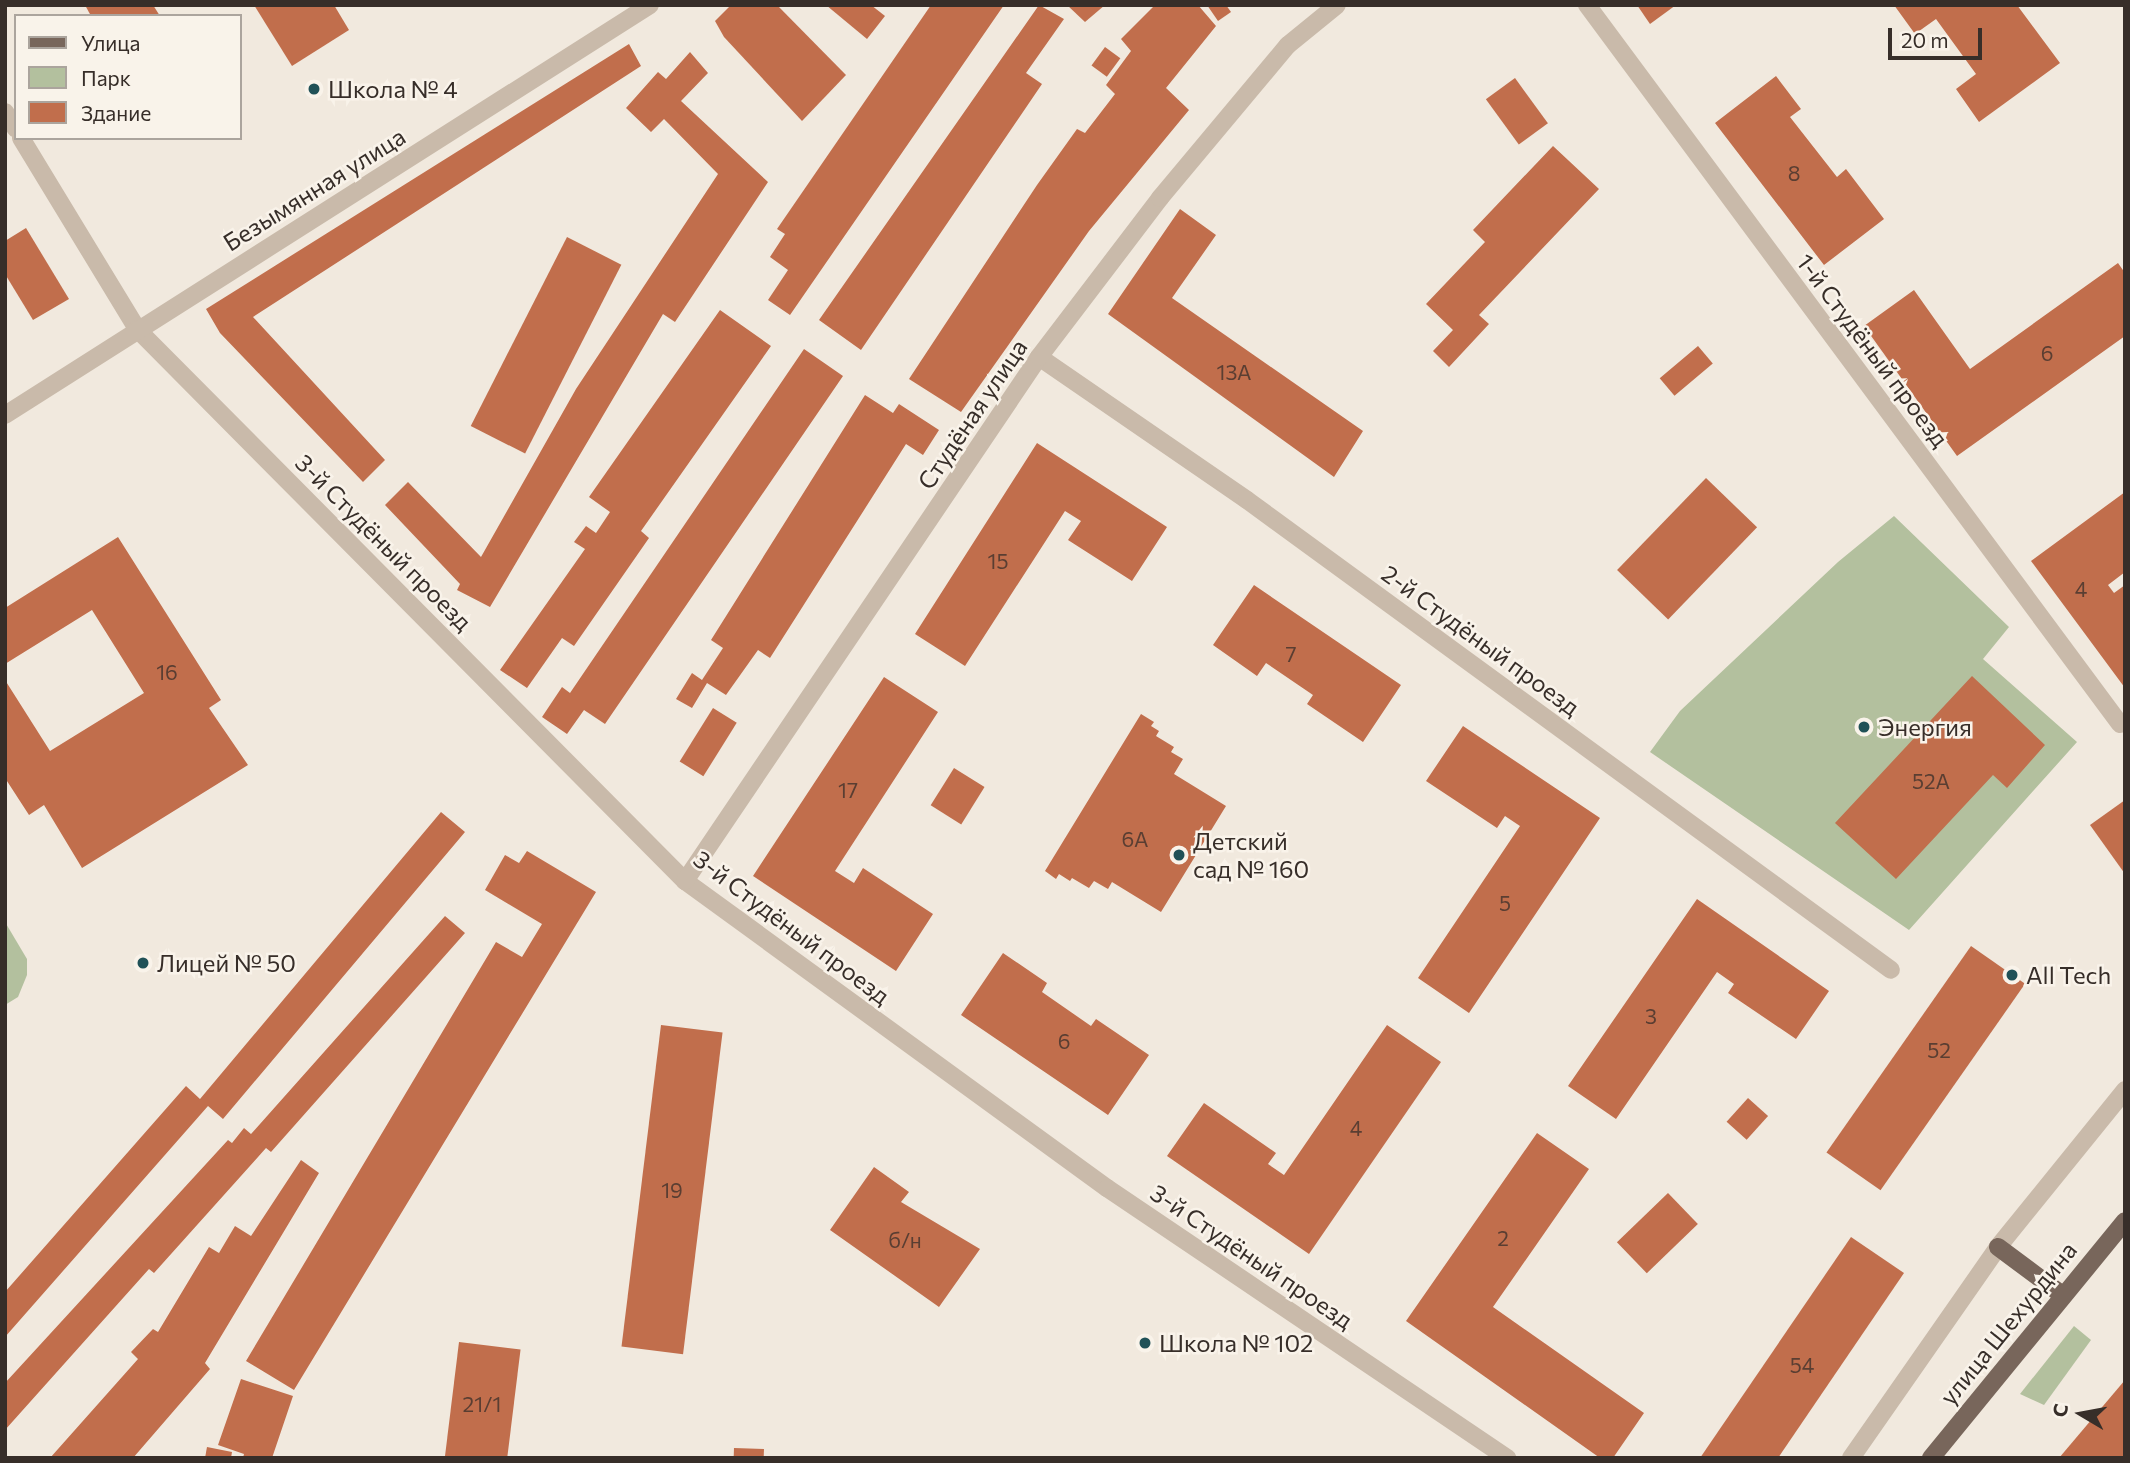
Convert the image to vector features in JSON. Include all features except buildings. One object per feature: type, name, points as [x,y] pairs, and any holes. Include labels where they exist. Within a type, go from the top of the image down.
[{"type":"main road","name":"улица Шехурдина","points":[[1931,1458],[2061,1294],[2125,1221]]},
{"type":"main road","points":[[1998,1247],[2061,1294]]},
{"type":"street","name":"Безымянная улица","points":[[5,415],[650,5]]},
{"type":"street","name":"Студёная улица","points":[[685,881],[1039,357],[1160,198],[1287,45],[1337,5]]},
{"type":"street","name":"1-й Студёный проезд","points":[[1587,5],[2120,724]]},
{"type":"street","name":"3-й Студёный проезд","points":[[22,140],[137,329],[685,881],[1107,1188],[1508,1458]]},
{"type":"street","name":"2-й Студёный проезд","points":[[1039,357],[1247,500],[1891,970]]},
{"type":"street","points":[[1851,1458],[1998,1247],[2125,1090]]},
{"type":"green space","name":"Энергия","points":[[1894,516],[2009,627],[1983,659],[2077,742],[1909,930],[1650,752],[1680,711],[1838,562]]},
{"type":"green space","points":[[5,922],[27,959],[27,975],[18,997],[5,1005]]},
{"type":"green space","points":[[2074,1326],[2091,1340],[2044,1405],[2020,1394]]},
{"type":"place","name":"Школа № 4","points":[[314,89]]},
{"type":"place","name":"Энергия","points":[[1864,727]]},
{"type":"place","name":"Детский сад № 160","points":[[1179,855]]},
{"type":"place","name":"Лицей № 50","points":[[143,963]]},
{"type":"place","name":"All Tech","points":[[2012,975]]},
{"type":"place","name":"Школа № 102","points":[[1145,1343]]}]
